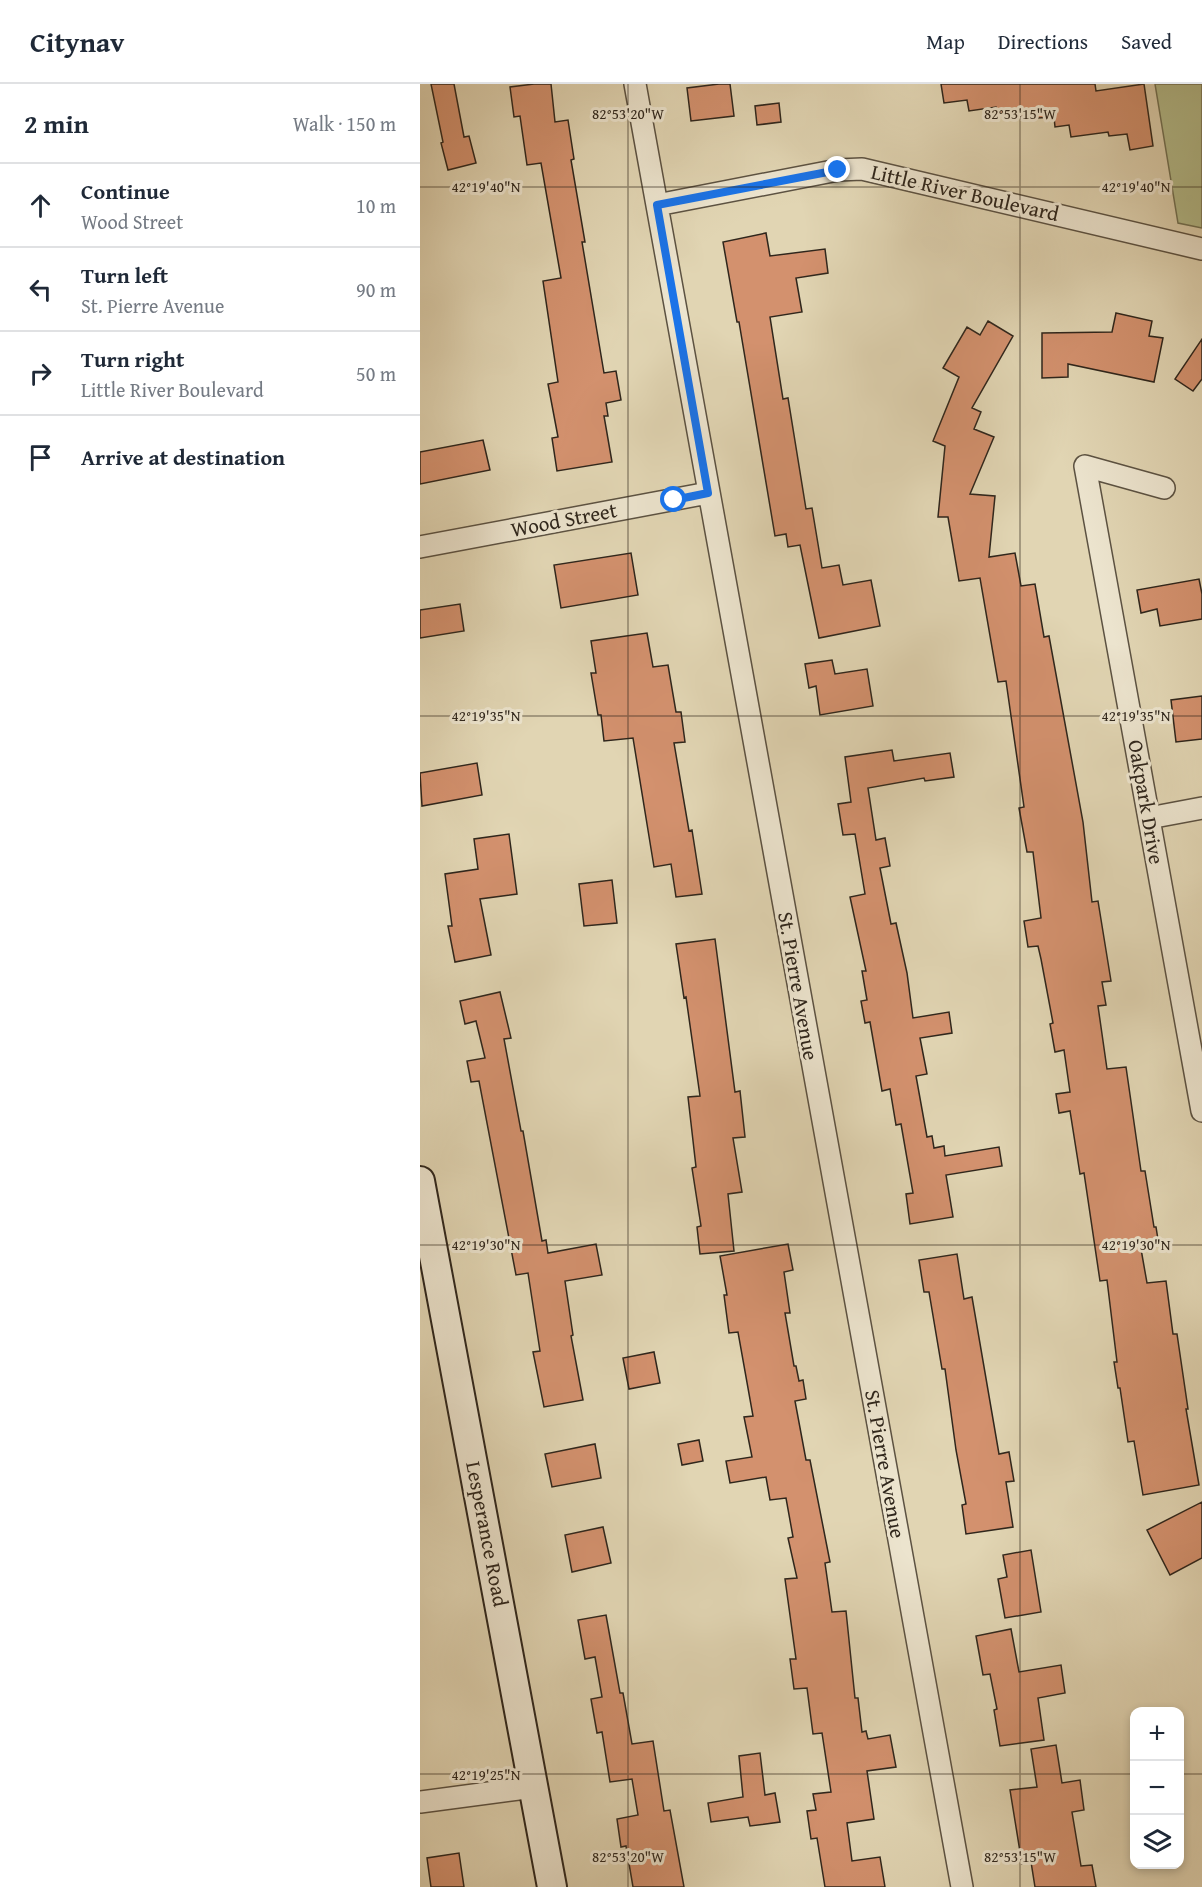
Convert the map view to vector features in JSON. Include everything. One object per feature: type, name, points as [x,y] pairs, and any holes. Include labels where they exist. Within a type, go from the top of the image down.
[{"type":"main road","name":"Lesperance Road","points":[[420,1181],[552,1887]]},
{"type":"street","name":"St. Pierre Avenue","points":[[635,84],[962,1887]]},
{"type":"street","name":"Little River Boulevard","points":[[657,205],[838,170],[862,169],[1202,249]]},
{"type":"street","name":"Oakpark Drive","points":[[1164,488],[1085,466],[1202,1112]]},
{"type":"street","name":"Wood Street","points":[[420,547],[708,493]]},
{"type":"street","points":[[1149,818],[1202,808]]},
{"type":"street","points":[[420,1802],[534,1787]]},
{"type":"green space","points":[[1155,84],[1202,84],[1202,228],[1178,223]]},
{"type":"building","points":[[431,84],[454,84],[464,137],[469,136],[476,163],[448,170]]},
{"type":"building","points":[[551,84],[555,122],[568,120],[574,159],[571,160],[585,242],[582,242],[604,373],[616,371],[621,400],[606,403],[608,416],[604,416],[612,462],[557,471],[552,438],[558,437],[548,384],[558,382],[543,281],[561,278],[541,163],[527,165],[520,116],[514,117],[510,87]]},
{"type":"building","points":[[730,84],[734,116],[691,121],[687,88]]},
{"type":"building","points":[[941,84],[1095,84],[1096,91],[1144,84],[1153,146],[1130,150],[1127,134],[1109,136],[1108,132],[1071,137],[1069,125],[1055,127],[1054,117],[1021,119],[1021,113],[997,115],[996,107],[969,111],[967,100],[944,103]]},
{"type":"building","points":[[779,103],[781,122],[757,125],[755,106]]},
{"type":"building","points":[[766,233],[770,256],[825,249],[828,273],[796,278],[802,312],[770,317],[783,399],[788,398],[806,509],[812,508],[822,568],[839,565],[843,585],[871,580],[880,626],[819,638],[800,545],[788,547],[786,534],[775,536],[739,322],[737,322],[723,242]]},
{"type":"building","points":[[1116,313],[1152,321],[1149,336],[1163,338],[1154,382],[1068,364],[1068,377],[1042,378],[1042,333],[1112,332]]},
{"type":"building","points":[[988,321],[1013,336],[972,408],[981,412],[974,429],[994,437],[970,494],[995,496],[989,557],[1015,553],[1021,586],[1035,584],[1044,637],[1049,636],[1083,822],[1092,902],[1098,901],[1111,981],[1102,982],[1106,1005],[1098,1006],[1107,1069],[1126,1067],[1141,1171],[1145,1171],[1159,1246],[1141,1249],[1147,1283],[1166,1281],[1173,1334],[1177,1334],[1188,1409],[1186,1409],[1199,1485],[1143,1495],[1134,1441],[1128,1442],[1120,1388],[1118,1388],[1107,1280],[1100,1281],[1084,1173],[1080,1174],[1070,1111],[1059,1113],[1056,1094],[1070,1092],[1064,1050],[1055,1052],[1050,1024],[1053,1023],[1038,946],[1028,947],[1024,921],[1041,918],[1033,852],[1027,852],[1019,808],[1024,807],[1006,681],[998,682],[980,578],[959,581],[948,517],[938,517],[945,446],[933,441],[959,377],[943,368],[967,327],[980,335]]},
{"type":"building","points":[[1202,339],[1202,379],[1193,391],[1175,379]]},
{"type":"building","points":[[483,440],[490,470],[420,484],[420,452]]},
{"type":"building","points":[[631,553],[638,595],[561,608],[554,565]]},
{"type":"building","points":[[1199,579],[1202,594],[1202,619],[1160,626],[1157,609],[1141,613],[1137,590]]},
{"type":"building","points":[[460,604],[464,631],[420,638],[420,610]]},
{"type":"building","points":[[647,633],[653,667],[668,665],[676,712],[681,712],[685,742],[674,743],[689,831],[692,830],[702,894],[676,897],[671,864],[654,867],[633,738],[604,741],[601,715],[598,715],[591,673],[596,673],[591,641]]},
{"type":"building","points":[[832,660],[835,674],[867,669],[873,706],[820,715],[816,686],[809,688],[805,664]]},
{"type":"building","points":[[1202,696],[1202,739],[1176,742],[1171,700]]},
{"type":"building","points":[[892,750],[894,761],[950,753],[954,777],[925,781],[924,778],[868,788],[876,840],[885,838],[890,866],[880,868],[891,924],[896,923],[907,973],[913,1018],[949,1012],[952,1033],[920,1038],[927,1074],[916,1076],[927,1137],[932,1136],[934,1148],[944,1146],[945,1156],[999,1147],[1002,1166],[946,1175],[953,1217],[910,1224],[906,1194],[913,1193],[901,1124],[896,1125],[890,1089],[882,1091],[870,1022],[865,1023],[861,1001],[867,1000],[862,971],[866,971],[850,897],[865,894],[855,834],[843,835],[838,804],[851,802],[845,757]]},
{"type":"building","points":[[477,763],[482,795],[422,806],[420,773]]},
{"type":"building","points":[[509,834],[517,894],[480,899],[491,955],[455,962],[448,926],[452,926],[445,874],[478,869],[474,839]]},
{"type":"building","points":[[612,880],[617,923],[584,926],[579,884]]},
{"type":"building","points":[[715,939],[735,1092],[740,1091],[745,1137],[733,1138],[742,1192],[728,1194],[734,1251],[700,1254],[697,1227],[701,1226],[692,1168],[696,1167],[688,1097],[700,1096],[676,944]]},
{"type":"building","points":[[500,992],[511,1038],[504,1039],[542,1241],[546,1240],[548,1253],[596,1244],[602,1275],[565,1281],[573,1335],[571,1336],[583,1400],[544,1407],[533,1352],[540,1351],[528,1273],[516,1275],[479,1081],[471,1082],[467,1061],[485,1058],[476,1021],[465,1024],[460,1001]]},
{"type":"building","points":[[788,1244],[793,1270],[784,1272],[790,1313],[785,1313],[794,1366],[796,1366],[799,1381],[803,1380],[806,1399],[795,1401],[806,1460],[810,1460],[830,1562],[825,1563],[832,1612],[846,1611],[855,1698],[858,1698],[862,1732],[866,1731],[868,1739],[890,1735],[896,1767],[867,1771],[874,1819],[847,1823],[852,1861],[880,1857],[885,1887],[825,1887],[817,1838],[811,1839],[807,1811],[816,1810],[813,1794],[831,1792],[822,1733],[813,1734],[807,1688],[794,1689],[790,1659],[796,1659],[785,1579],[797,1578],[788,1538],[793,1537],[786,1498],[770,1500],[766,1477],[730,1483],[726,1461],[752,1457],[744,1417],[753,1416],[738,1332],[729,1333],[724,1295],[727,1295],[720,1256]]},
{"type":"building","points":[[957,1254],[964,1299],[972,1297],[999,1454],[1009,1452],[1014,1481],[1006,1482],[1013,1527],[966,1534],[962,1505],[966,1504],[945,1369],[942,1369],[929,1292],[924,1292],[919,1260]]},
{"type":"building","points":[[654,1352],[660,1383],[629,1389],[623,1358]]},
{"type":"building","points":[[699,1440],[703,1461],[682,1465],[678,1444]]},
{"type":"building","points":[[595,1444],[601,1478],[552,1487],[545,1454]]},
{"type":"building","points":[[1202,1502],[1202,1558],[1170,1575],[1147,1530]]},
{"type":"building","points":[[603,1527],[611,1563],[572,1572],[565,1535]]},
{"type":"building","points":[[1031,1550],[1041,1612],[1005,1618],[998,1579],[1007,1577],[1003,1555]]},
{"type":"building","points":[[606,1615],[632,1744],[653,1741],[664,1811],[670,1810],[684,1887],[633,1887],[626,1846],[621,1847],[617,1819],[638,1815],[632,1779],[610,1782],[602,1732],[597,1733],[591,1699],[602,1697],[595,1657],[585,1659],[578,1620]]},
{"type":"building","points":[[1011,1629],[1019,1672],[1061,1665],[1065,1693],[1038,1698],[1044,1740],[1000,1746],[994,1710],[997,1709],[990,1674],[983,1675],[976,1636]]},
{"type":"building","points":[[1056,1745],[1062,1783],[1080,1780],[1084,1810],[1072,1812],[1081,1866],[1092,1865],[1096,1887],[1035,1887],[1031,1862],[1022,1864],[1010,1790],[1037,1787],[1031,1749]]},
{"type":"building","points":[[760,1753],[765,1795],[775,1793],[780,1822],[750,1826],[748,1817],[711,1822],[708,1803],[743,1797],[739,1756]]},
{"type":"building","points":[[459,1853],[464,1887],[431,1887],[427,1858]]},
{"type":"route","points":[[674,500],[708,493],[657,205],[838,170]]}]
